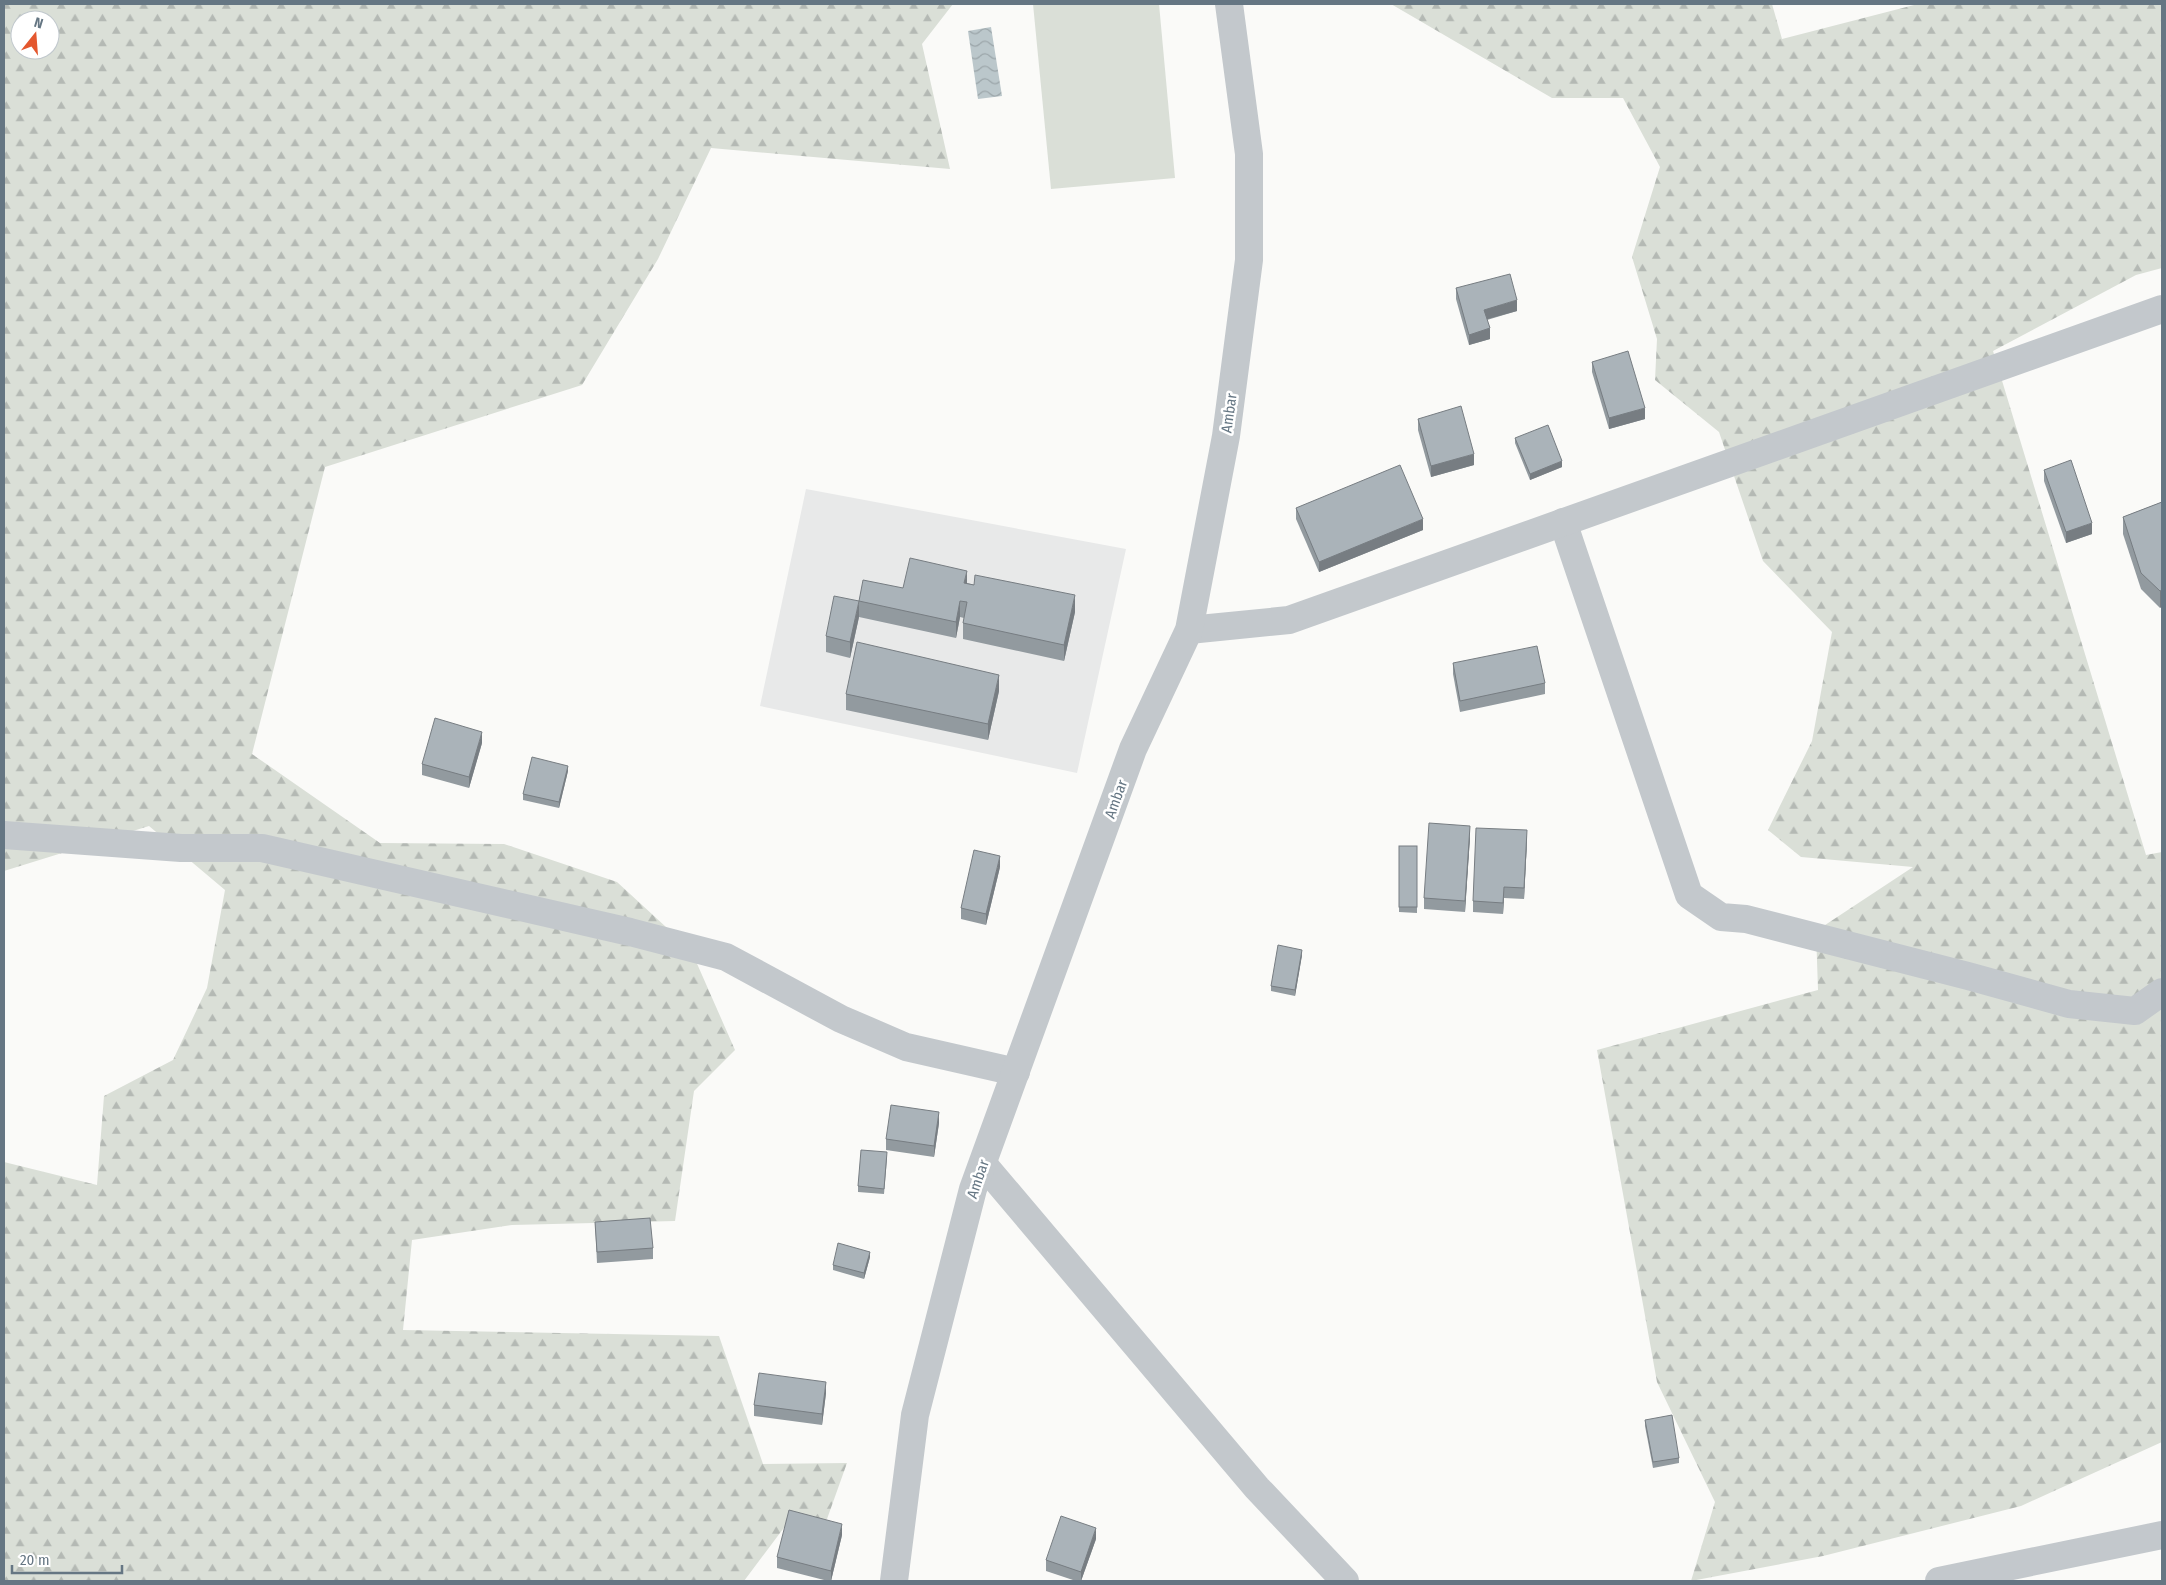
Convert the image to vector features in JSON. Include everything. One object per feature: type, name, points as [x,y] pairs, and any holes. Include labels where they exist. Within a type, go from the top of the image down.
[{"type":"street","name":"Ambar","points":[[894,1581],[915,1416],[973,1189],[1134,749],[1189,630],[1226,436],[1249,260],[1249,154],[1229,4]]},
{"type":"street","points":[[1189,630],[1289,620],[2162,309]]},
{"type":"street","points":[[1563,522],[1689,895],[1720,917],[1746,919],[2070,1004],[2135,1011],[2162,992]]},
{"type":"street","points":[[4,835],[181,848],[262,848],[620,930],[726,956],[841,1018],[906,1047],[1016,1072]]},
{"type":"street","points":[[982,1164],[1257,1488],[1345,1581]]},
{"type":"street","points":[[1939,1581],[2162,1535]]},
{"type":"shaded area","points":[[806,489],[1126,549],[1077,773],[760,706]]},
{"type":"green space","points":[[4,4],[953,4],[922,44],[950,169],[711,148],[658,259],[582,385],[325,467],[252,754],[380,843],[504,844],[617,882],[691,950],[735,1050],[694,1091],[675,1221],[512,1225],[412,1240],[403,1330],[719,1336],[763,1464],[847,1463],[827,1519],[789,1521],[744,1581],[4,1581],[4,1162],[97,1185],[104,1096],[173,1060],[207,988],[225,890],[149,826],[4,871]]},
{"type":"green space","points":[[1033,4],[1159,4],[1175,178],[1051,189]]},
{"type":"green space","points":[[1391,4],[1772,4],[1782,39],[1918,4],[2162,4],[2162,268],[2136,275],[1993,351],[2146,855],[2162,852],[2162,1442],[2021,1506],[1823,1556],[1691,1581],[1715,1502],[1657,1382],[1597,1050],[1818,990],[1816,931],[1913,867],[1801,857],[1768,830],[1812,741],[1832,632],[1763,561],[1719,432],[1655,380],[1657,339],[1632,257],[1660,167],[1623,98],[1552,98]]},
{"type":"water","points":[[991,27],[1002,96],[978,99],[968,31]]},
{"type":"building","points":[[1510,274],[1517,300],[1484,310],[1490,328],[1469,335],[1456,288]]},
{"type":"building","points":[[1628,351],[1645,408],[1609,418],[1592,362]]},
{"type":"building","points":[[1461,406],[1474,454],[1431,466],[1418,419]]},
{"type":"building","points":[[1548,425],[1562,461],[1530,474],[1515,438]]},
{"type":"building","points":[[2071,460],[2092,523],[2066,532],[2044,470]]},
{"type":"building","points":[[1400,465],[1423,519],[1319,562],[1296,508]]},
{"type":"building","points":[[2162,502],[2162,590],[2160,591],[2141,573],[2123,517]]},
{"type":"building","points":[[910,558],[967,571],[964,583],[974,585],[975,575],[1075,595],[1064,645],[963,623],[967,602],[960,601],[956,622],[859,601],[863,580],[903,588]]},
{"type":"building","points":[[834,596],[859,601],[850,642],[826,636]]},
{"type":"building","points":[[857,642],[999,675],[988,724],[846,694]]},
{"type":"building","points":[[1537,646],[1545,683],[1460,701],[1453,663]]},
{"type":"building","points":[[435,718],[482,732],[469,777],[422,764]]},
{"type":"building","points":[[532,757],[568,766],[559,802],[523,794]]},
{"type":"building","points":[[1429,823],[1470,826],[1465,901],[1424,898]]},
{"type":"building","points":[[1476,828],[1527,830],[1524,888],[1504,887],[1503,903],[1473,901]]},
{"type":"building","points":[[1399,846],[1417,846],[1417,907],[1399,907]]},
{"type":"building","points":[[974,850],[1000,856],[986,914],[961,908]]},
{"type":"building","points":[[1278,945],[1302,950],[1295,990],[1271,986]]},
{"type":"building","points":[[891,1105],[939,1112],[934,1146],[886,1139]]},
{"type":"building","points":[[861,1150],[887,1152],[884,1189],[858,1186]]},
{"type":"building","points":[[650,1218],[653,1248],[597,1252],[595,1222]]},
{"type":"building","points":[[838,1243],[870,1252],[864,1273],[833,1265]]},
{"type":"building","points":[[759,1373],[826,1382],[822,1414],[754,1405]]},
{"type":"building","points":[[1672,1415],[1679,1458],[1653,1462],[1645,1420]]},
{"type":"building","points":[[789,1510],[842,1524],[831,1571],[777,1557]]},
{"type":"building","points":[[1061,1516],[1096,1528],[1081,1572],[1046,1560]]}]
